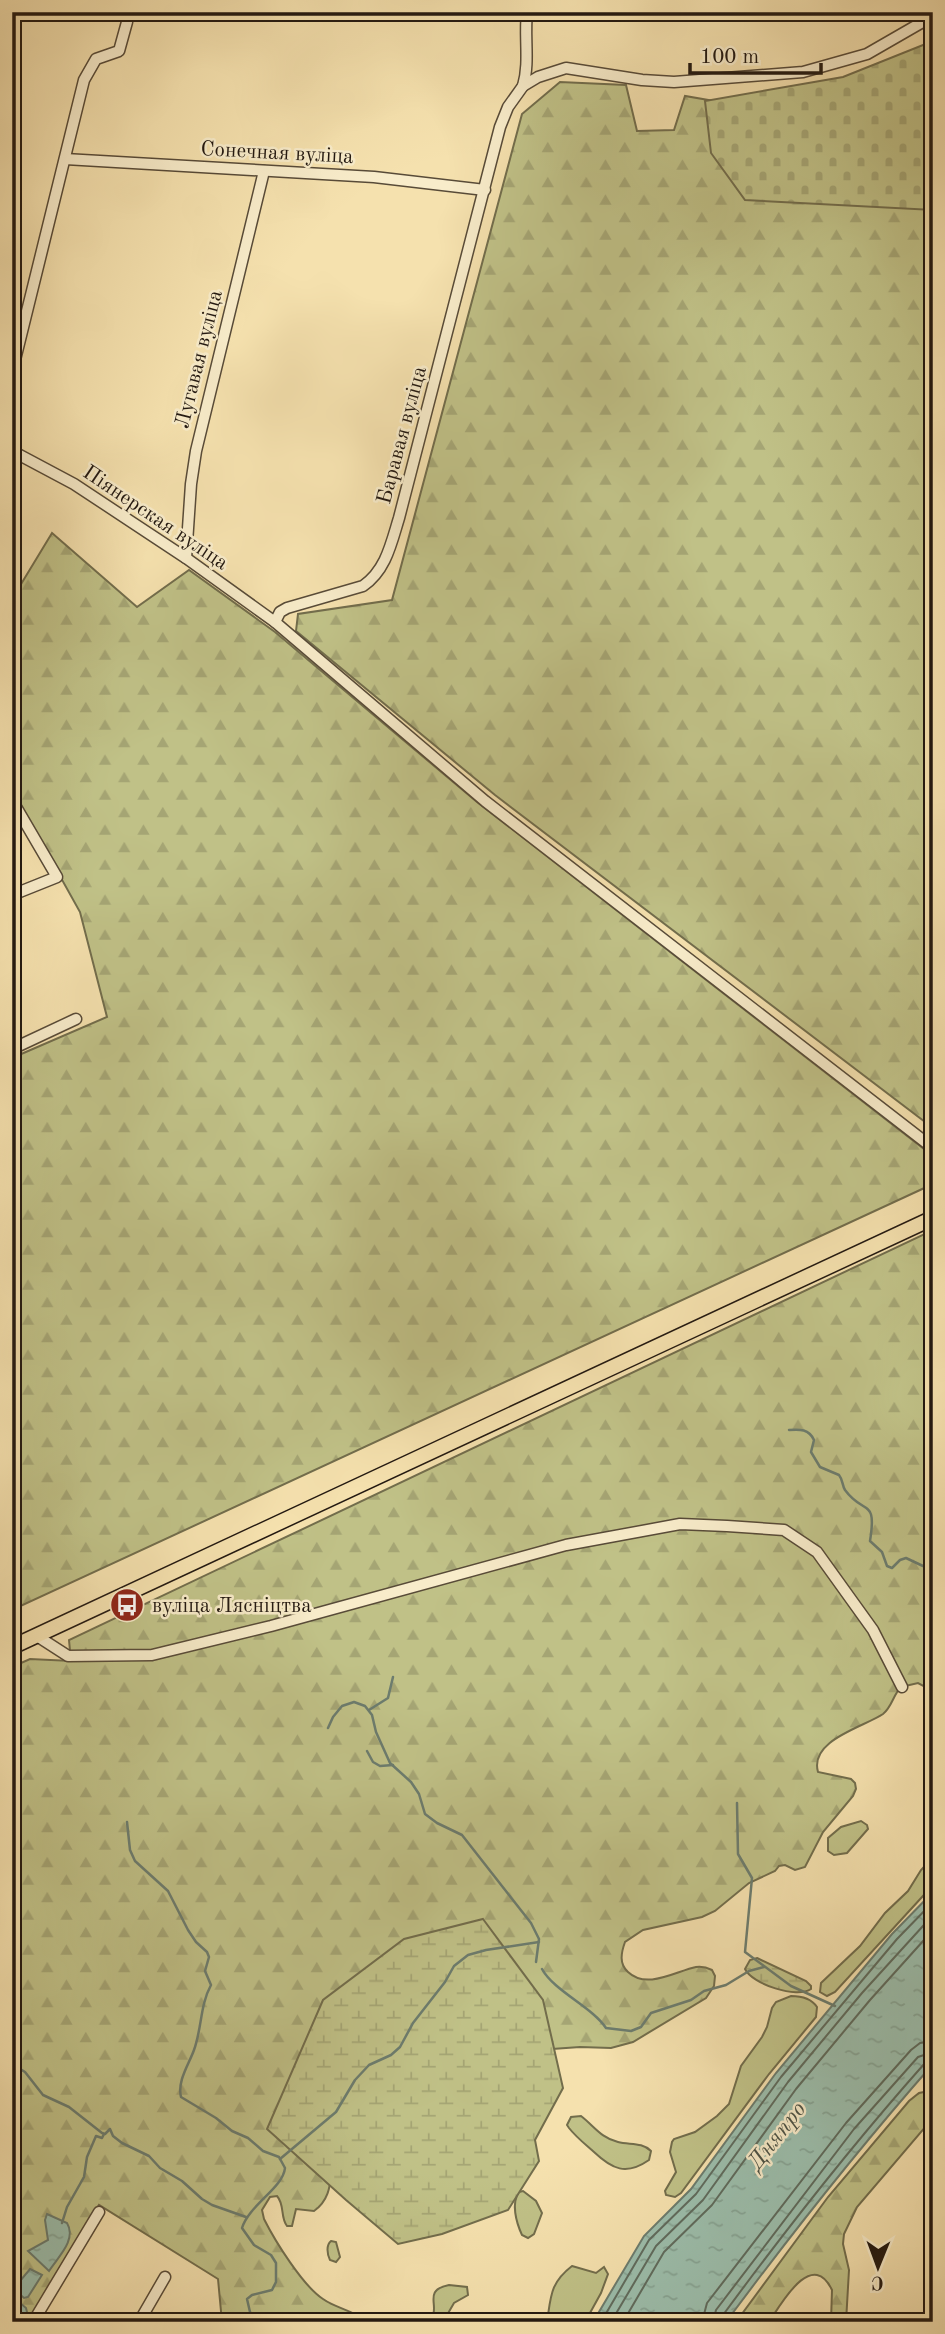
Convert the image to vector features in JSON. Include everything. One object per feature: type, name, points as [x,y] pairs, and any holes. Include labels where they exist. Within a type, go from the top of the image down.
[{"type":"main road","points":[[12,1647],[933,1218]]},
{"type":"main road","points":[[12,1638],[37,1636]]},
{"type":"street","points":[[12,372],[16,339],[87,72],[96,59],[119,51],[127,22],[126,12]]},
{"type":"street","points":[[523,86],[527,75],[524,32],[527,12]]},
{"type":"street","points":[[523,86],[538,77],[566,68],[642,80],[674,82],[803,72],[867,54],[933,16]]},
{"type":"street","name":"Баравая вуліца","points":[[275,622],[280,612],[287,608],[363,586],[373,580],[385,561],[399,518],[504,116],[523,86]]},
{"type":"street","name":"Сонечная вуліца","points":[[65,159],[374,177],[485,190]]},
{"type":"street","name":"Лугавая вуліца","points":[[186,558],[189,502],[196,452],[264,171]]},
{"type":"street","name":"Піянерская вуліца","points":[[12,450],[74,484],[186,558],[275,622],[485,801],[933,1149]]},
{"type":"street","points":[[12,800],[57,877],[12,895]]},
{"type":"street","points":[[12,1049],[76,1019]]},
{"type":"street","points":[[37,1636],[68,1656],[152,1655],[271,1626],[566,1545],[680,1524],[727,1526],[784,1530],[817,1552],[873,1630],[902,1687]]},
{"type":"street","points":[[33,2322],[99,2212]]},
{"type":"street","points":[[139,2322],[165,2277]]},
{"type":"green space","points":[[933,41],[933,210],[745,200],[711,153],[705,101],[843,77]]},
{"type":"green space","points":[[933,47],[933,1128],[495,795],[296,631],[298,614],[392,600],[522,114],[560,82],[626,85],[637,131],[674,130],[685,96],[720,102],[817,90]]},
{"type":"green space","points":[[52,533],[137,607],[189,570],[275,632],[477,802],[933,1156],[933,1184],[12,1610],[12,1058],[107,1017],[80,912],[12,790],[12,599]]},
{"type":"green space","points":[[933,1230],[933,1691],[918,1683],[901,1687],[883,1714],[840,1736],[822,1751],[817,1761],[818,1772],[851,1779],[856,1789],[823,1832],[805,1867],[795,1870],[785,1865],[779,1866],[775,1871],[749,1883],[715,1911],[702,1917],[643,1930],[625,1942],[622,1962],[625,1969],[636,1977],[662,1978],[698,1967],[712,1970],[715,1976],[714,1986],[706,1998],[633,2042],[611,2048],[552,2049],[333,2163],[329,2190],[324,2201],[314,2211],[296,2209],[292,2226],[287,2226],[285,2222],[277,2196],[270,2197],[262,2210],[264,2219],[298,2274],[323,2299],[367,2322],[222,2322],[218,2279],[99,2205],[29,2322],[12,2322],[12,1667],[30,1659],[71,1661],[69,1640]]},
{"type":"green space","points":[[861,1821],[868,1829],[847,1853],[834,1855],[828,1851],[828,1838],[841,1827]]},
{"type":"green space","points":[[933,1857],[933,1885],[835,1992],[827,1996],[820,1992],[821,1983],[860,1946],[885,1913],[908,1891]]},
{"type":"green space","points":[[483,1919],[543,2000],[563,2088],[535,2140],[539,2161],[508,2210],[442,2234],[398,2244],[267,2129],[323,2000],[404,1939]]},
{"type":"green space","points":[[757,1958],[806,1981],[811,1989],[804,1992],[786,1991],[756,1980],[745,1969],[750,1960]]},
{"type":"green space","points":[[791,1996],[812,2001],[817,2007],[816,2017],[769,2074],[681,2193],[675,2197],[666,2195],[665,2191],[676,2172],[670,2152],[672,2142],[695,2132],[729,2104],[741,2066],[762,2037],[772,2008],[776,2002]]},
{"type":"green space","points":[[933,2092],[933,2118],[857,2207],[844,2234],[843,2244],[849,2270],[846,2322],[831,2322],[832,2290],[824,2279],[815,2275],[806,2277],[789,2293],[769,2322],[736,2322],[828,2197],[909,2101],[919,2093]]},
{"type":"green space","points":[[581,2116],[607,2138],[647,2148],[651,2151],[649,2160],[626,2169],[607,2163],[567,2125],[571,2117]]},
{"type":"green space","points":[[523,2191],[536,2201],[542,2213],[534,2234],[528,2238],[522,2235],[515,2213],[517,2196]]},
{"type":"green space","points":[[331,2241],[336,2242],[340,2257],[336,2262],[330,2260],[328,2255]]},
{"type":"green space","points":[[572,2266],[596,2273],[604,2267],[608,2274],[601,2293],[585,2322],[547,2322],[555,2284]]},
{"type":"green space","points":[[449,2285],[467,2287],[468,2295],[454,2303],[443,2322],[427,2322],[434,2312],[435,2291]]},
{"type":"water","name":"Дняпро","points":[[933,1892],[933,2064],[827,2191],[726,2322],[593,2322],[644,2236],[691,2189],[776,2073],[892,1934]]},
{"type":"water","points":[[47,2214],[67,2223],[70,2236],[49,2271],[28,2251],[48,2240],[45,2220]]},
{"type":"water","points":[[30,2269],[42,2275],[28,2297],[24,2298],[15,2287]]},
{"type":"water","points":[[12,2296],[26,2308],[27,2312],[21,2322],[12,2322]]},
{"type":"waterway","points":[[789,1430],[810,1434],[814,1440],[811,1452],[820,1467],[839,1475],[845,1490],[870,1512],[870,1541],[882,1552],[887,1566],[892,1568],[906,1558],[923,1566],[933,1567]]},
{"type":"waterway","points":[[369,1710],[388,1698],[393,1677]]},
{"type":"waterway","points":[[328,1728],[342,1706],[354,1702],[365,1706],[372,1715],[376,1732],[390,1763],[411,1782],[419,1794],[425,1814],[462,1835],[531,1923],[539,1939],[536,1962]]},
{"type":"waterway","points":[[367,1751],[373,1762],[380,1766],[393,1765]]},
{"type":"waterway","points":[[737,1803],[738,1854],[752,1878],[745,1952],[791,1986],[835,2006]]},
{"type":"waterway","points":[[127,1822],[130,1850],[135,1861],[168,1891],[188,1930],[209,1957],[205,1971],[211,1985],[205,2000],[197,2042],[182,2079],[181,2097],[232,2131],[248,2138],[263,2151],[279,2157],[285,2168],[278,2183],[251,2212],[242,2228],[254,2245],[271,2255],[276,2263],[276,2282],[272,2290],[247,2299],[250,2312],[257,2322]]},
{"type":"waterway","points":[[280,2159],[336,2112],[355,2080],[369,2065],[391,2055],[400,2047],[413,2023],[454,1966],[468,1955],[539,1942]]},
{"type":"waterway","points":[[542,1969],[555,1985],[592,2013],[606,2028],[631,2031],[641,2027],[651,2013],[691,2000],[704,1991],[726,1985],[749,1971],[764,1967]]},
{"type":"waterway","points":[[12,2064],[25,2072],[43,2095],[69,2107],[102,2133],[105,2134],[110,2129],[113,2136],[122,2143],[149,2156],[160,2168],[182,2181],[202,2199],[246,2217]]},
{"type":"waterway","points":[[62,2223],[67,2207],[84,2177],[87,2157],[96,2136],[102,2138],[104,2134]]},
{"type":"place","name":"вуліца Лясніцтва","points":[[127,1605]]}]
